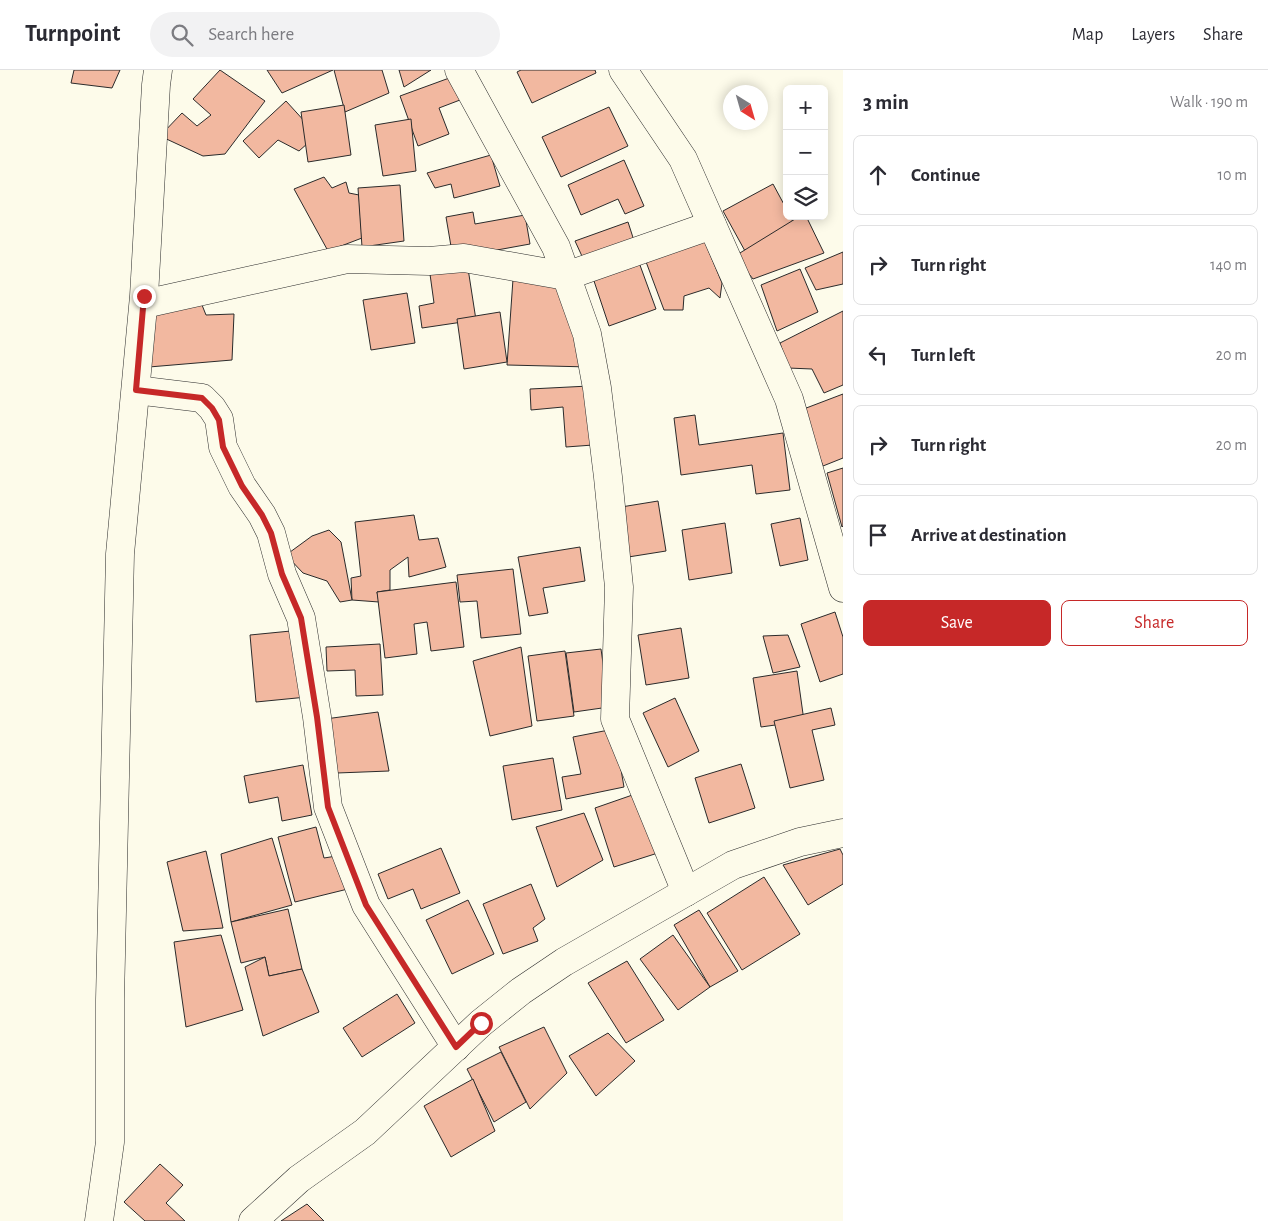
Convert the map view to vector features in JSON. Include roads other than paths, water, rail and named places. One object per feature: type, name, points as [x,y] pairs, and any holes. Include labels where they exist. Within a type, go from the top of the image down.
[{"type":"street","points":[[99,1221],[110,1142],[110,1000],[120,554],[144,304],[158,70]]},
{"type":"street","points":[[459,70],[556,247],[587,334],[597,388],[619,586],[615,719],[686,892]]},
{"type":"street","points":[[623,70],[683,159],[790,399],[843,588]]},
{"type":"street","points":[[144,304],[347,259],[429,261],[464,258],[566,276],[712,225]]},
{"type":"street","points":[[136,390],[202,398],[212,408],[219,420],[223,447],[242,486],[262,515],[271,533],[282,574],[301,618],[317,717],[328,807],[366,905],[456,1047]]},
{"type":"street","points":[[253,1221],[299,1179],[364,1132],[481,1023],[521,991],[564,962],[733,865],[800,842],[843,833]]}]
